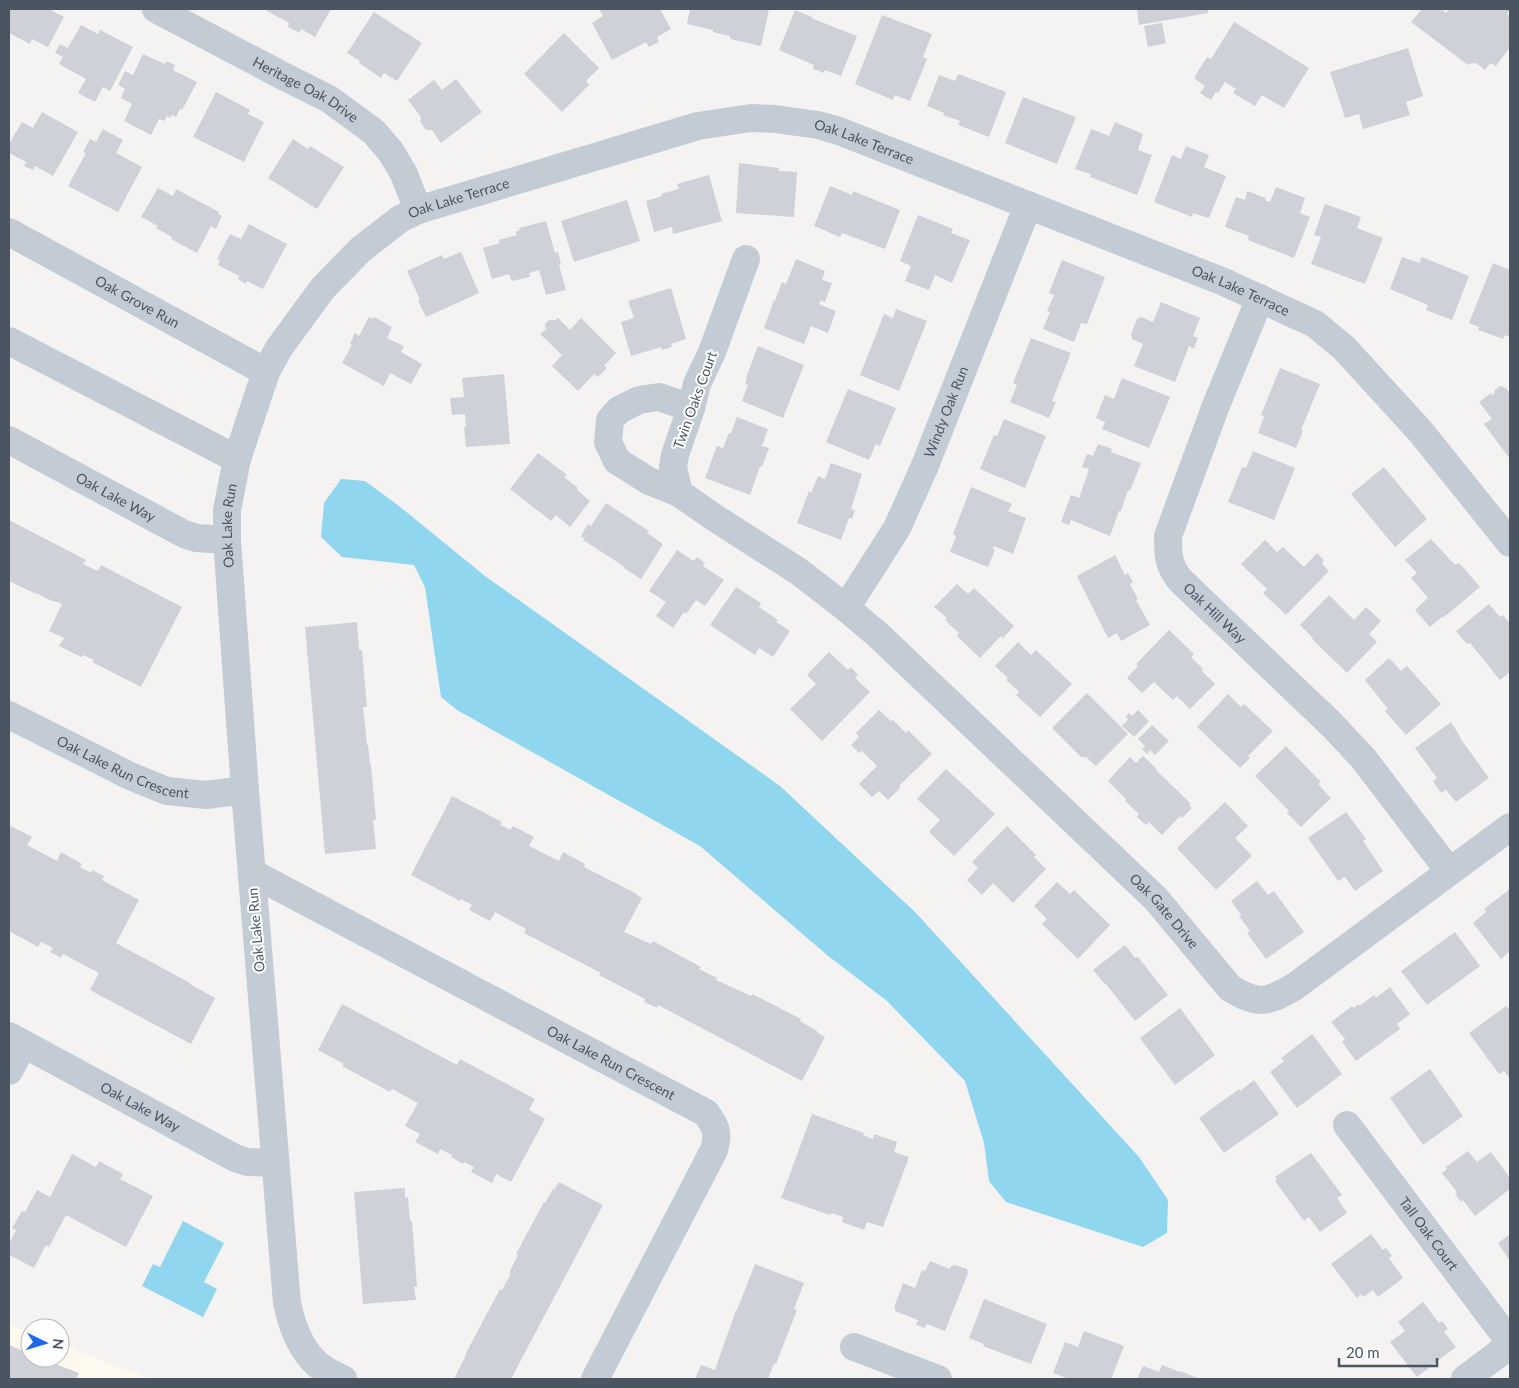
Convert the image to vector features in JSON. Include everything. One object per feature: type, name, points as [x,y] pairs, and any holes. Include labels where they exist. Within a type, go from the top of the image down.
[{"type":"street","name":"Heritage Oak Drive","points":[[156,9],[329,99],[374,132],[391,152],[404,174],[418,210]]},
{"type":"street","name":"Oak Lake Terrace","points":[[237,459],[266,372],[279,348],[323,288],[360,250],[400,219],[418,210],[698,126],[751,118],[775,119],[818,125],[839,131],[1224,282],[1315,324],[1344,348],[1420,430],[1507,532]]},
{"type":"street","name":"Windy Oak Run","points":[[846,608],[897,528],[920,476],[1028,205]]},
{"type":"street","name":"Oak Grove Run","points":[[9,232],[266,372]]},
{"type":"street","name":"Twin Oaks Court","points":[[680,493],[673,467],[675,455],[697,384],[712,352],[746,258]]},
{"type":"street","name":"Oak Hill Way","points":[[1260,298],[1215,408],[1168,536],[1168,553],[1172,570],[1180,580],[1332,725],[1363,758],[1449,872]]},
{"type":"street","points":[[9,341],[237,459]]},
{"type":"street","points":[[691,408],[659,397],[639,400],[619,410],[610,420],[608,442],[618,461],[649,481],[680,493],[715,518],[798,571],[846,608]]},
{"type":"street","name":"Oak Lake Way","points":[[9,440],[184,534],[197,538],[227,540]]},
{"type":"street","name":"Oak Lake Run","points":[[237,459],[227,510],[227,540],[245,790],[287,1303],[290,1320],[303,1346],[311,1357],[323,1369],[343,1379]]},
{"type":"street","name":"Oak Gate Drive","points":[[846,608],[877,634],[1156,898],[1230,988],[1246,998],[1256,1000],[1274,998],[1294,987],[1510,827]]},
{"type":"street","name":"Oak Lake Run Crescent","points":[[9,716],[130,776],[167,791],[206,795],[245,790]]},
{"type":"street","name":"Oak Lake Run Crescent","points":[[252,873],[706,1113],[716,1128],[718,1138],[714,1150],[595,1379]]},
{"type":"street","points":[[9,1071],[16,1040]]},
{"type":"street","name":"Oak Lake Way","points":[[16,1040],[235,1158],[248,1162],[276,1163]]},
{"type":"street","name":"Tall Oak Court","points":[[1347,1125],[1510,1344]]},
{"type":"street","points":[[1465,1379],[1510,1344]]},
{"type":"street","points":[[854,1347],[938,1379]]},
{"type":"shaded area","points":[[9,1324],[20,1329],[20,1368],[70,1368],[70,1348],[150,1379],[9,1379]]},
{"type":"water","points":[[341,479],[365,481],[399,506],[485,576],[780,786],[916,913],[1139,1157],[1168,1200],[1167,1233],[1143,1247],[1006,1202],[989,1181],[984,1143],[965,1081],[887,1001],[827,955],[700,846],[457,710],[441,697],[425,587],[414,565],[342,557],[321,537],[324,503]]},
{"type":"water","points":[[183,1221],[224,1243],[204,1282],[217,1289],[203,1317],[142,1286],[153,1264],[160,1267]]},
{"type":"building","points":[[9,9],[49,9],[64,17],[48,47],[32,39],[30,44],[9,33]]},
{"type":"building","points":[[268,9],[331,9],[315,37],[301,29],[300,33],[288,27],[289,23],[267,11]]},
{"type":"building","points":[[599,9],[660,9],[671,29],[657,37],[659,42],[649,47],[646,42],[612,60],[592,23],[603,16]]},
{"type":"building","points":[[690,9],[769,9],[761,46],[730,39],[730,36],[713,32],[713,30],[687,24]]},
{"type":"building","points":[[1137,9],[1208,9],[1208,13],[1139,25]]},
{"type":"building","points":[[1422,9],[1441,9],[1446,13],[1449,9],[1510,9],[1507,14],[1510,17],[1510,47],[1496,66],[1490,63],[1485,70],[1476,63],[1468,65],[1411,22]]},
{"type":"building","points":[[795,10],[857,36],[841,76],[825,70],[824,73],[813,69],[814,65],[779,50]]},
{"type":"building","points":[[374,12],[422,43],[397,81],[384,73],[381,78],[347,53]]},
{"type":"building","points":[[882,15],[932,34],[923,57],[927,59],[910,101],[895,95],[893,100],[855,84]]},
{"type":"building","points":[[1234,22],[1309,68],[1284,108],[1262,95],[1255,106],[1233,93],[1236,89],[1225,82],[1211,100],[1200,93],[1205,86],[1194,78],[1207,57],[1211,59]]},
{"type":"building","points":[[1162,23],[1166,43],[1148,47],[1144,26]]},
{"type":"building","points":[[81,25],[98,34],[100,30],[133,47],[110,91],[103,87],[95,102],[78,93],[86,79],[59,64],[63,57],[55,53],[60,44],[68,48]]},
{"type":"building","points":[[564,33],[599,68],[586,81],[589,85],[562,112],[524,74]]},
{"type":"building","points":[[1408,48],[1423,96],[1406,102],[1410,115],[1363,129],[1359,114],[1345,118],[1330,72]]},
{"type":"building","points":[[143,54],[165,64],[166,61],[175,65],[173,70],[197,82],[182,110],[180,109],[176,117],[172,115],[170,118],[167,116],[164,121],[159,119],[151,135],[124,121],[132,104],[121,98],[125,89],[118,85],[125,71],[133,75]]},
{"type":"building","points":[[958,74],[1006,92],[989,137],[958,125],[960,121],[943,115],[944,113],[927,106],[939,75],[955,81]]},
{"type":"building","points":[[456,79],[482,112],[441,143],[432,130],[426,130],[420,122],[421,117],[408,100],[434,80],[442,90]]},
{"type":"building","points":[[216,92],[250,110],[248,114],[264,122],[244,162],[193,137]]},
{"type":"building","points":[[1023,97],[1076,117],[1057,164],[1005,143]]},
{"type":"building","points":[[42,112],[78,132],[53,176],[35,166],[33,170],[24,166],[26,162],[9,153],[9,144],[22,122],[33,128]]},
{"type":"building","points":[[1115,122],[1143,134],[1138,150],[1152,155],[1137,195],[1090,177],[1091,174],[1075,169],[1091,129],[1109,136]]},
{"type":"building","points":[[103,129],[123,140],[116,153],[142,167],[118,212],[68,186],[86,153],[83,152],[90,139],[96,142]]},
{"type":"building","points":[[293,139],[308,149],[310,146],[344,167],[317,209],[268,178]]},
{"type":"building","points":[[1186,146],[1209,155],[1204,167],[1226,176],[1209,218],[1193,213],[1192,217],[1154,202],[1172,155],[1181,159]]},
{"type":"building","points":[[739,163],[779,168],[779,171],[797,172],[794,217],[736,213]]},
{"type":"building","points":[[709,175],[722,221],[673,234],[672,227],[654,232],[646,201],[679,189],[677,184]]},
{"type":"building","points":[[830,186],[852,195],[853,191],[900,210],[885,249],[842,233],[840,237],[814,226]]},
{"type":"building","points":[[1276,187],[1305,198],[1300,213],[1310,217],[1294,258],[1248,240],[1249,236],[1225,227],[1236,197],[1245,200],[1247,191],[1266,198],[1265,200],[1270,202]]},
{"type":"building","points":[[158,188],[173,196],[176,189],[219,212],[218,214],[222,216],[216,229],[211,226],[197,253],[171,239],[172,237],[156,228],[158,226],[141,217]]},
{"type":"building","points":[[627,200],[640,241],[574,262],[561,221]]},
{"type":"building","points":[[1325,204],[1361,217],[1357,228],[1383,238],[1365,284],[1311,264],[1321,237],[1314,235]]},
{"type":"building","points":[[918,215],[953,229],[951,233],[970,240],[952,283],[935,275],[929,290],[905,281],[911,266],[900,261]]},
{"type":"building","points":[[546,221],[555,253],[558,252],[561,264],[559,265],[566,290],[546,295],[539,270],[529,273],[530,277],[512,281],[509,274],[492,279],[483,248],[500,243],[499,240],[517,235],[515,232],[520,230],[519,228]]},
{"type":"building","points":[[249,224],[287,244],[263,289],[247,281],[246,284],[238,279],[239,276],[218,265],[220,260],[217,259],[230,234],[241,239]]},
{"type":"building","points":[[461,252],[479,293],[426,317],[407,271],[442,255],[444,259]]},
{"type":"building","points":[[1402,257],[1419,263],[1422,257],[1469,276],[1452,320],[1426,310],[1428,305],[1390,289]]},
{"type":"building","points":[[796,259],[825,271],[822,280],[832,283],[825,302],[821,300],[819,304],[836,311],[828,333],[811,326],[804,344],[764,328],[782,282],[786,284]]},
{"type":"building","points":[[1062,260],[1105,277],[1087,324],[1081,323],[1074,342],[1043,329],[1050,312],[1047,311],[1054,295],[1049,293]]},
{"type":"building","points":[[1493,263],[1510,270],[1508,287],[1510,288],[1510,337],[1505,335],[1503,339],[1478,330],[1479,327],[1469,323]]},
{"type":"building","points":[[671,288],[686,339],[671,344],[672,347],[662,350],[661,347],[631,356],[621,322],[634,318],[628,301]]},
{"type":"building","points":[[1161,302],[1200,318],[1193,336],[1198,338],[1194,349],[1189,346],[1175,382],[1134,366],[1143,344],[1132,339],[1131,334],[1137,319],[1141,317],[1153,322]]},
{"type":"building","points":[[896,309],[927,321],[899,391],[860,375],[884,314],[893,318]]},
{"type":"building","points":[[369,317],[373,319],[374,317],[392,327],[387,338],[404,346],[401,352],[422,364],[411,384],[390,373],[384,386],[342,363],[352,345],[350,344],[355,333],[359,336]]},
{"type":"building","points":[[558,318],[570,330],[581,318],[616,353],[604,366],[607,368],[598,377],[594,374],[578,391],[552,366],[562,355],[540,334],[546,329],[545,324],[549,320]]},
{"type":"building","points":[[1031,338],[1071,353],[1052,401],[1056,402],[1049,418],[1010,402],[1017,385],[1013,383]]},
{"type":"building","points":[[758,346],[804,365],[783,418],[742,401],[748,385],[745,384],[746,378]]},
{"type":"building","points":[[1280,368],[1320,384],[1301,430],[1303,431],[1296,448],[1258,433],[1264,416],[1261,415]]},
{"type":"building","points":[[504,374],[510,444],[466,447],[465,414],[452,415],[450,398],[464,397],[462,378]]},
{"type":"building","points":[[1122,378],[1170,397],[1149,448],[1102,429],[1105,422],[1096,418],[1105,395],[1114,399]]},
{"type":"building","points":[[1500,386],[1506,388],[1510,393],[1510,459],[1484,424],[1492,419],[1479,402],[1491,393],[1493,396],[1495,390]]},
{"type":"building","points":[[848,389],[896,408],[880,446],[876,444],[869,460],[826,442]]},
{"type":"building","points":[[737,417],[768,429],[762,446],[769,448],[762,467],[760,466],[750,495],[705,478],[717,446],[723,448]]},
{"type":"building","points":[[1004,419],[1046,436],[1025,488],[980,469],[994,435],[997,436]]},
{"type":"building","points":[[1098,444],[1112,449],[1111,452],[1141,463],[1110,536],[1071,520],[1069,525],[1061,522],[1071,495],[1079,498],[1089,469],[1082,467],[1087,454],[1093,456]]},
{"type":"building","points":[[1253,451],[1295,468],[1274,520],[1228,502],[1242,467],[1246,468]]},
{"type":"building","points":[[538,453],[567,475],[564,477],[590,501],[570,527],[556,515],[551,521],[510,489]]},
{"type":"building","points":[[831,463],[862,474],[851,509],[855,510],[852,519],[849,518],[841,540],[797,523],[809,491],[811,493],[818,476],[825,479]]},
{"type":"building","points":[[1384,467],[1427,519],[1395,547],[1351,494]]},
{"type":"building","points":[[971,487],[1012,504],[1008,511],[1026,518],[1013,554],[994,546],[993,549],[995,550],[988,567],[950,552],[956,536],[953,534]]},
{"type":"building","points":[[606,503],[649,531],[647,533],[663,544],[641,579],[583,540],[585,539],[581,536],[588,524],[591,526]]},
{"type":"building","points":[[9,520],[86,560],[83,564],[98,571],[101,565],[182,607],[141,687],[92,662],[94,660],[83,655],[81,657],[59,646],[64,638],[49,631],[62,604],[9,581]]},
{"type":"building","points":[[1431,539],[1455,565],[1458,563],[1462,566],[1480,587],[1430,627],[1415,610],[1428,598],[1411,578],[1417,573],[1405,560]]},
{"type":"building","points":[[1265,540],[1277,552],[1283,547],[1304,567],[1317,553],[1324,560],[1322,564],[1329,571],[1286,615],[1263,593],[1267,589],[1241,564]]},
{"type":"building","points":[[677,550],[694,561],[697,557],[705,563],[703,566],[724,580],[705,606],[696,600],[686,614],[684,612],[673,628],[656,616],[666,602],[649,591]]},
{"type":"building","points":[[1115,555],[1125,575],[1128,573],[1133,582],[1130,584],[1138,599],[1136,600],[1150,625],[1121,641],[1117,633],[1108,638],[1077,576]]},
{"type":"building","points":[[957,584],[968,594],[974,588],[1014,626],[1003,638],[1001,636],[980,658],[957,636],[959,633],[945,620],[947,618],[934,607]]},
{"type":"building","points":[[736,587],[761,603],[759,607],[790,631],[773,657],[759,648],[755,655],[710,625]]},
{"type":"building","points":[[1329,595],[1354,620],[1366,607],[1381,621],[1369,634],[1377,642],[1347,673],[1300,625]]},
{"type":"building","points":[[1489,604],[1500,617],[1503,615],[1510,624],[1510,672],[1500,680],[1470,643],[1467,644],[1456,631]]},
{"type":"building","points":[[357,622],[359,650],[362,650],[367,707],[363,707],[371,765],[376,820],[373,820],[376,849],[325,854],[305,627]]},
{"type":"building","points":[[1169,630],[1194,654],[1191,657],[1215,684],[1190,709],[1177,696],[1173,700],[1154,682],[1142,693],[1127,678],[1138,666],[1136,664]]},
{"type":"building","points":[[1018,642],[1031,655],[1036,650],[1072,684],[1040,717],[1016,695],[1019,692],[995,666]]},
{"type":"building","points":[[829,652],[848,670],[851,667],[858,675],[855,678],[870,692],[822,741],[790,709],[816,684],[807,675]]},
{"type":"building","points":[[1389,658],[1401,671],[1407,666],[1441,704],[1406,735],[1385,711],[1388,709],[1365,680]]},
{"type":"building","points":[[1087,693],[1128,734],[1096,766],[1086,757],[1081,757],[1052,728]]},
{"type":"building","points":[[1228,694],[1241,707],[1244,704],[1273,731],[1248,756],[1250,758],[1240,768],[1197,727]]},
{"type":"building","points":[[879,710],[906,733],[908,730],[932,754],[899,786],[901,787],[888,800],[879,791],[872,797],[859,784],[877,766],[862,751],[859,753],[851,745],[859,737],[856,733]]},
{"type":"building","points":[[1138,710],[1149,721],[1134,737],[1122,726],[1128,720],[1126,717],[1129,713],[1132,716]]},
{"type":"building","points":[[1451,722],[1460,738],[1489,778],[1456,802],[1446,790],[1441,793],[1433,781],[1437,778],[1415,748]]},
{"type":"building","points":[[1152,725],[1169,741],[1155,755],[1150,750],[1147,754],[1142,749],[1145,746],[1138,739]]},
{"type":"building","points":[[1286,746],[1321,782],[1318,784],[1331,798],[1301,827],[1287,813],[1289,811],[1255,776]]},
{"type":"building","points":[[1143,756],[1191,804],[1189,805],[1192,808],[1182,818],[1180,816],[1162,835],[1149,822],[1146,825],[1137,817],[1139,814],[1108,781],[1130,757],[1136,763]]},
{"type":"building","points":[[946,769],[995,814],[954,856],[929,832],[940,820],[917,799]]},
{"type":"building","points":[[452,796],[502,822],[500,825],[510,830],[513,826],[534,837],[529,846],[559,861],[563,852],[585,864],[584,867],[637,894],[642,898],[624,932],[651,944],[653,941],[701,967],[699,969],[717,978],[716,980],[751,996],[752,994],[801,1019],[800,1021],[825,1037],[802,1081],[658,1005],[657,1008],[644,1002],[645,999],[599,975],[601,973],[524,933],[526,929],[495,912],[490,921],[469,910],[472,905],[461,899],[460,901],[411,875]]},
{"type":"building","points":[[1225,802],[1248,826],[1235,838],[1252,856],[1216,890],[1177,848]]},
{"type":"building","points":[[1346,812],[1366,839],[1363,841],[1383,871],[1355,891],[1345,877],[1338,881],[1308,838]]},
{"type":"building","points":[[11,826],[32,837],[27,845],[57,861],[61,852],[82,864],[80,867],[91,873],[92,870],[104,876],[102,880],[139,900],[116,943],[215,998],[191,1044],[90,990],[99,973],[63,954],[61,958],[50,952],[53,948],[41,942],[38,947],[9,931],[9,830]]},
{"type":"building","points":[[1007,826],[1036,855],[1034,857],[1046,869],[1013,903],[993,883],[982,895],[967,880],[978,868],[972,862]]},
{"type":"building","points":[[1257,881],[1268,895],[1274,891],[1304,932],[1266,959],[1247,933],[1250,931],[1231,901]]},
{"type":"building","points":[[1057,882],[1070,894],[1074,890],[1110,925],[1078,959],[1042,924],[1047,919],[1034,906]]},
{"type":"building","points":[[1510,889],[1510,951],[1501,959],[1473,923],[1486,912],[1484,909]]},
{"type":"building","points":[[1455,932],[1480,966],[1427,1005],[1401,971]]},
{"type":"building","points":[[1125,945],[1135,958],[1138,957],[1168,995],[1135,1021],[1093,970]]},
{"type":"building","points":[[1390,987],[1410,1014],[1397,1024],[1400,1029],[1356,1061],[1342,1042],[1345,1039],[1331,1022],[1352,1006],[1354,1008],[1358,1004],[1359,1006],[1374,995],[1376,998]]},
{"type":"building","points":[[342,1004],[457,1065],[460,1059],[535,1099],[529,1110],[545,1119],[511,1182],[496,1174],[492,1183],[471,1172],[474,1167],[464,1162],[463,1164],[451,1157],[452,1155],[440,1149],[438,1154],[415,1142],[420,1134],[405,1126],[418,1103],[392,1089],[390,1092],[342,1066],[344,1064],[318,1050]]},
{"type":"building","points":[[1506,1006],[1510,1011],[1510,1079],[1504,1071],[1499,1074],[1469,1033]]},
{"type":"building","points":[[1180,1008],[1215,1055],[1175,1085],[1140,1038]]},
{"type":"building","points":[[1312,1034],[1342,1074],[1297,1108],[1270,1072],[1284,1061],[1281,1058]]},
{"type":"building","points":[[1430,1069],[1463,1116],[1423,1145],[1390,1098]]},
{"type":"building","points":[[1254,1080],[1279,1114],[1224,1153],[1199,1118]]},
{"type":"building","points":[[812,1114],[864,1133],[863,1135],[873,1139],[874,1134],[897,1142],[894,1152],[909,1157],[883,1227],[867,1222],[864,1230],[842,1222],[843,1217],[832,1213],[830,1215],[781,1198]]},
{"type":"building","points":[[1468,1151],[1477,1162],[1491,1152],[1510,1178],[1510,1189],[1475,1216],[1463,1200],[1461,1202],[1455,1194],[1457,1192],[1442,1173],[1447,1169],[1446,1167]]},
{"type":"building","points":[[1311,1153],[1342,1195],[1337,1198],[1347,1213],[1320,1232],[1309,1217],[1304,1221],[1275,1181],[1277,1180],[1275,1177]]},
{"type":"building","points":[[72,1154],[96,1167],[99,1161],[123,1174],[120,1179],[153,1196],[126,1247],[66,1215],[49,1247],[46,1245],[34,1268],[9,1255],[9,1244],[16,1230],[12,1228],[22,1211],[25,1212],[37,1190],[50,1197]]},
{"type":"building","points":[[559,1182],[603,1205],[511,1379],[454,1379],[500,1289],[502,1290],[511,1273],[509,1273],[518,1255],[516,1254],[544,1202]]},
{"type":"building","points":[[405,1188],[405,1198],[408,1197],[410,1221],[412,1221],[417,1286],[414,1287],[416,1300],[363,1304],[354,1192]]},
{"type":"building","points":[[1371,1234],[1383,1250],[1386,1248],[1392,1256],[1389,1258],[1403,1278],[1378,1297],[1373,1290],[1363,1297],[1361,1294],[1357,1298],[1331,1264]]},
{"type":"building","points":[[1510,1234],[1510,1261],[1498,1243]]},
{"type":"building","points":[[930,1261],[950,1269],[951,1266],[955,1265],[967,1269],[968,1273],[945,1331],[927,1324],[925,1328],[916,1325],[918,1320],[895,1311],[896,1309],[894,1308],[903,1283],[915,1288],[922,1270],[925,1271]]},
{"type":"building","points":[[755,1264],[804,1283],[794,1309],[797,1310],[776,1364],[774,1363],[768,1379],[695,1379],[701,1365],[715,1370],[736,1310]]},
{"type":"building","points":[[984,1299],[1047,1324],[1031,1364],[983,1346],[984,1344],[969,1338]]},
{"type":"building","points":[[1423,1302],[1439,1323],[1442,1321],[1448,1329],[1444,1332],[1456,1347],[1417,1377],[1390,1342],[1405,1331],[1398,1322]]},
{"type":"building","points":[[1084,1331],[1124,1346],[1111,1379],[1069,1379],[1053,1373],[1065,1342],[1078,1347]]},
{"type":"building","points":[[9,1345],[20,1350],[20,1368],[66,1368],[79,1373],[76,1379],[9,1379]]},
{"type":"building","points":[[1162,1365],[1200,1379],[1137,1379],[1143,1366],[1159,1372]]}]
